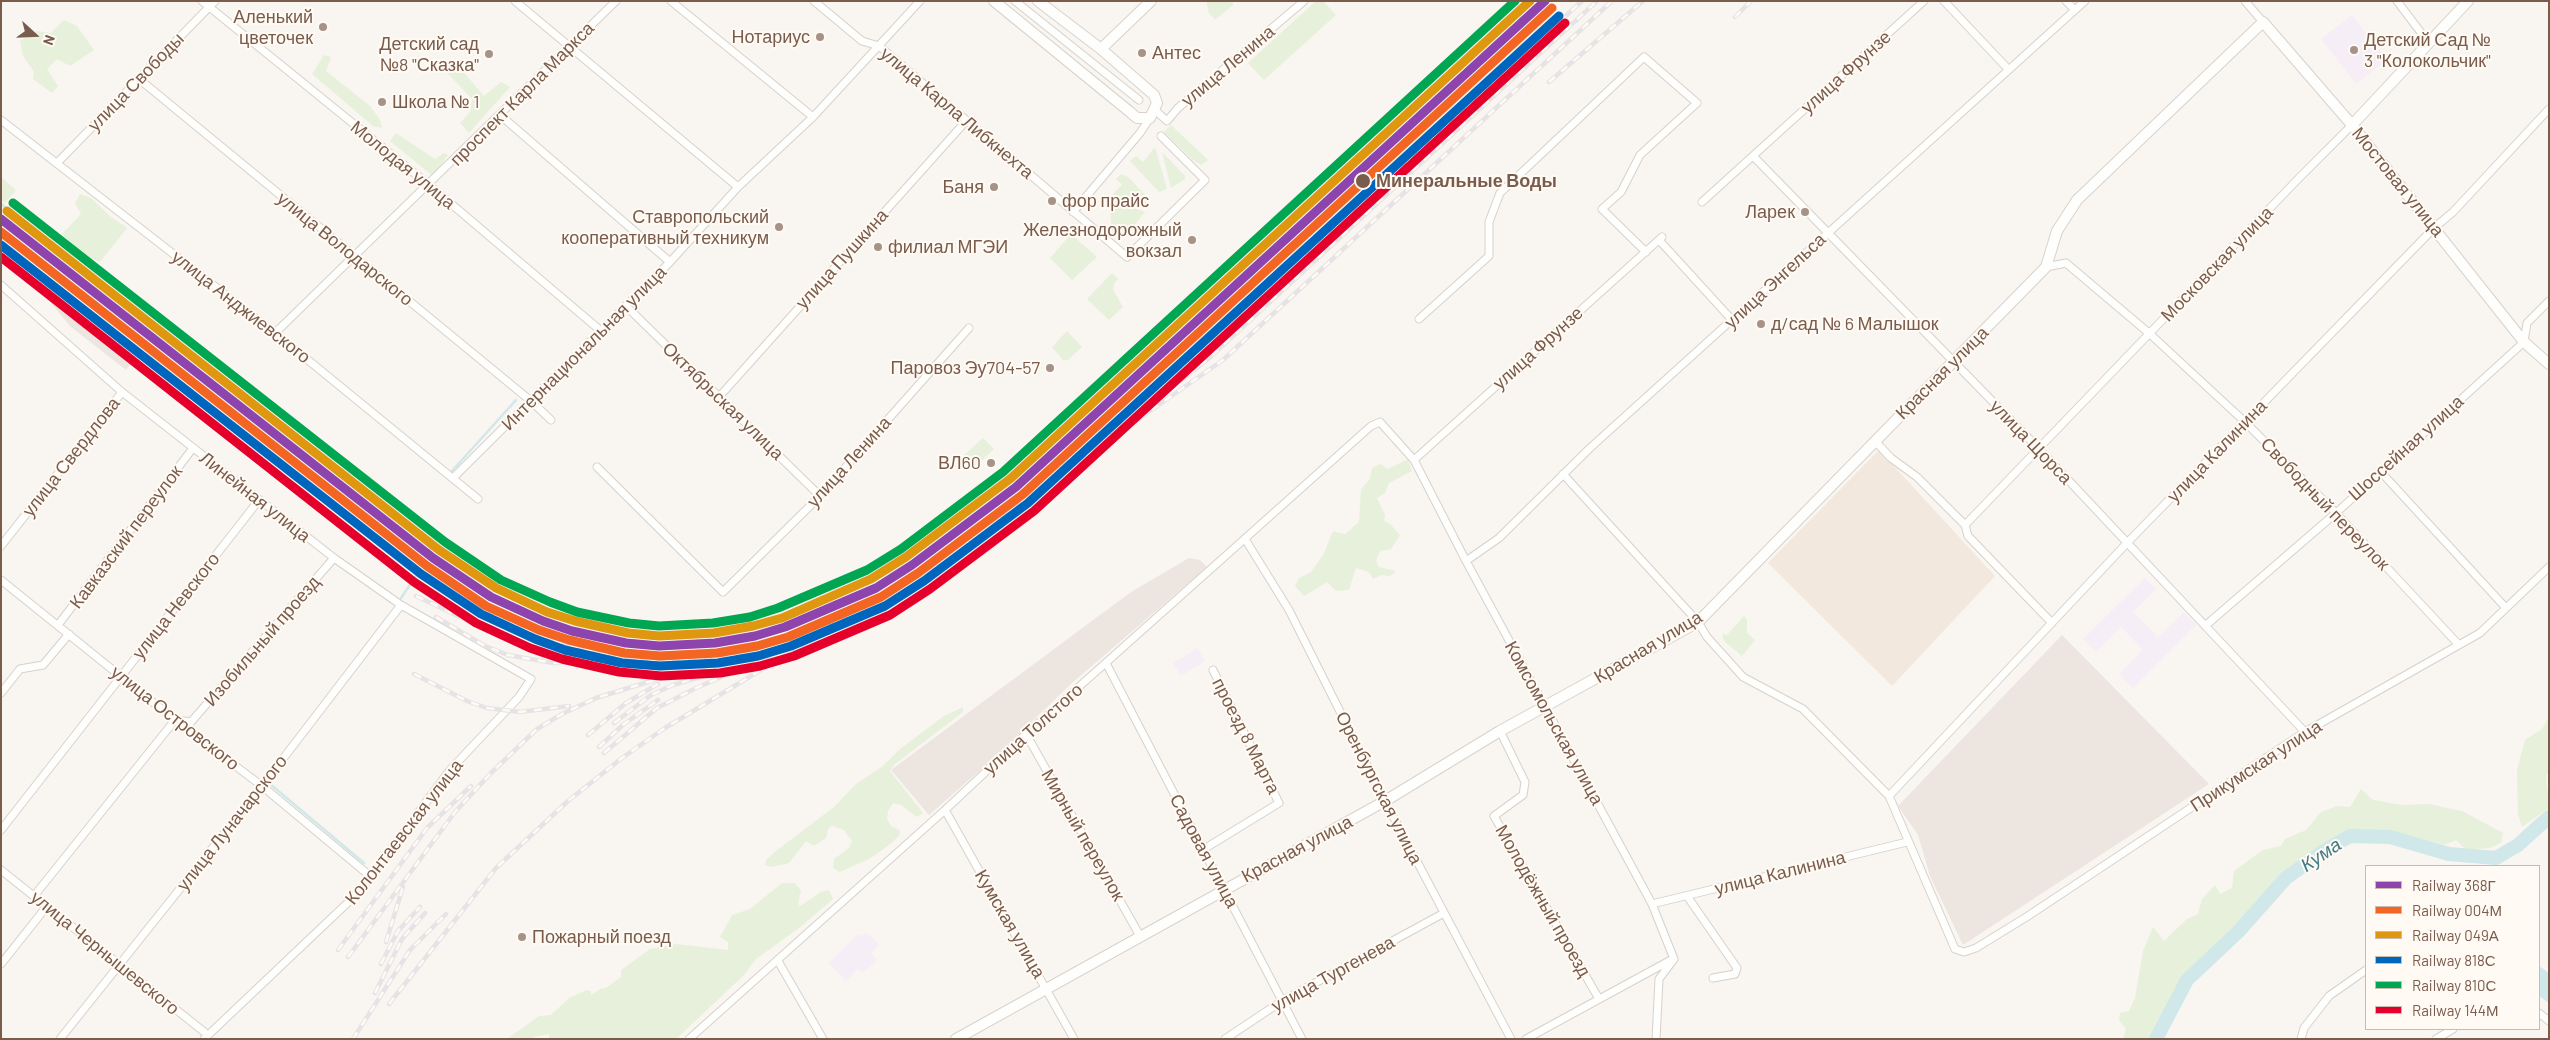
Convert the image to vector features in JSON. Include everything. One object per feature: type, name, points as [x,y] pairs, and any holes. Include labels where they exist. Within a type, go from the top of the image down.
[{"type":"street","name":"Молодая улица","points":[[202,1],[429,185],[601,331]]},
{"type":"street","name":"улица Свободы","points":[[57,163],[215,1]]},
{"type":"street","points":[[515,1],[738,187]]},
{"type":"street","name":"проспект Карла Маркса","points":[[275,333],[616,1]]},
{"type":"street","points":[[671,1],[813,117]]},
{"type":"street","name":"улица Карла Либкнехта","points":[[814,1],[862,41],[879,46],[1127,257],[1205,180],[1161,136]]},
{"type":"street","name":"Интернациональная улица","points":[[454,477],[670,262],[738,187],[813,117],[920,1]]},
{"type":"street","points":[[994,1],[1137,118],[1152,114]]},
{"type":"street","points":[[1015,1],[1139,100]]},
{"type":"street","points":[[1038,1],[1101,49],[1154,95],[1152,114],[1073,212]]},
{"type":"street","points":[[1101,49],[1151,1]]},
{"type":"street","name":"улица Ленина","points":[[1152,114],[1167,121],[1178,108],[1304,1]]},
{"type":"street","name":"улица Фрунзе","points":[[1702,202],[1924,1]]},
{"type":"street","points":[[1944,1],[2008,69]]},
{"type":"street","points":[[2066,1],[2074,9]]},
{"type":"street","name":"улица Энгельса","points":[[1466,561],[1499,538],[1563,474],[2085,1]]},
{"type":"street","name":"Мостовая улица","points":[[2245,1],[2352,125],[2524,342],[2549,364]]},
{"type":"street","points":[[2397,1],[2428,42]]},
{"type":"street","name":"Московская улица","points":[[1965,525],[2040,450],[2299,178],[2352,125],[2468,1]]},
{"type":"street","name":"Красная улица","points":[[956,1039],[1224,888],[1385,801],[1545,706],[1698,622],[2046,267],[2057,231],[2077,200],[2263,22]]},
{"type":"street","points":[[1419,319],[1489,256],[1489,222],[1500,193],[1644,57],[1697,102],[1640,155],[1621,192],[1602,209],[1646,252]]},
{"type":"street","name":"улица Володарского","points":[[139,79],[354,257],[531,400],[551,420]]},
{"type":"street","name":"улица Калинина","points":[[1889,796],[2126,544],[2434,228],[2453,212],[2549,109]]},
{"type":"street","points":[[500,115],[670,262]]},
{"type":"street","name":"улица Анджиевского","points":[[1,120],[275,333],[478,498]]},
{"type":"street","name":"улица Пушкина","points":[[719,397],[966,120]]},
{"type":"street","name":"улица Щорса","points":[[1753,156],[2040,450],[2126,544],[2305,732]]},
{"type":"street","name":"улица Фрунзе","points":[[1414,460],[1661,238],[1733,321]]},
{"type":"street","name":"Свободный переулок","points":[[2046,267],[2066,263],[2150,334],[2245,422],[2336,513],[2459,645]]},
{"type":"street","name":"Линейная улица","points":[[1,285],[122,392],[334,558],[402,605],[531,680]]},
{"type":"street","points":[[2524,342],[2527,323],[2549,301]]},
{"type":"street","name":"Октябрьская улица","points":[[626,306],[820,496]]},
{"type":"street","name":"улица Ленина","points":[[597,467],[723,592],[820,496],[969,328]]},
{"type":"street","name":"Шоссейная улица","points":[[2205,626],[2336,513],[2380,470],[2524,342]]},
{"type":"street","name":"улица Свердлова","points":[[1,546],[122,392]]},
{"type":"street","name":"Комсомольская улица","points":[[1380,422],[1414,460],[1466,561],[1652,904],[1674,959]]},
{"type":"street","name":"улица Толстого","points":[[689,1039],[945,810],[1026,734],[1371,426],[1380,422]]},
{"type":"street","points":[[1875,441],[1891,458],[1917,477],[1965,525],[1968,536],[2052,623]]},
{"type":"street","name":"Кавказский переулок","points":[[58,625],[193,448]]},
{"type":"street","points":[[2380,470],[2506,608]]},
{"type":"street","points":[[1563,474],[1698,622],[1707,638],[1743,676],[1804,709],[1889,796],[1908,842]]},
{"type":"street","name":"улица Невского","points":[[1,830],[259,500]]},
{"type":"street","name":"Оренбургская улица","points":[[1246,539],[1289,610],[1385,801],[1510,1039]]},
{"type":"street","name":"Изобильный проезд","points":[[175,720],[191,722],[334,558]]},
{"type":"street","name":"Прикумская улица","points":[[1908,842],[1955,949],[1964,952],[1976,948],[2028,916],[2305,732],[2480,633],[2549,567]]},
{"type":"street","name":"улица Островского","points":[[1,580],[175,720],[262,786],[370,876]]},
{"type":"street","name":"улица Луначарского","points":[[60,1039],[262,786],[402,605]]},
{"type":"street","name":"Кавказский переулок","points":[[1,693],[20,669],[44,665],[69,634]]},
{"type":"street","name":"Садовая улица","points":[[1106,663],[1302,1039]]},
{"type":"street","name":"проезд 8 Марта","points":[[1204,849],[1279,803],[1213,670]]},
{"type":"street","name":"Колонтаевская улица","points":[[206,1037],[301,950],[360,891],[450,770],[519,697],[531,680]]},
{"type":"street","points":[[34,896],[175,720]]},
{"type":"street","name":"Молодёжный проезд","points":[[1500,732],[1525,782],[1523,795],[1494,816],[1599,999]]},
{"type":"street","name":"Мирный переулок","points":[[1026,734],[1140,936]]},
{"type":"street","name":"Кумская улица","points":[[945,810],[1074,1039]]},
{"type":"street","name":"улица Калинина","points":[[1652,904],[1908,842]]},
{"type":"street","name":"улица Чернышевского","points":[[1,870],[120,964],[206,1037]]},
{"type":"street","points":[[1687,896],[1736,968],[1735,974],[1713,978]]},
{"type":"street","points":[[1,964],[47,906]]},
{"type":"street","name":"улица Тургенева","points":[[1224,1039],[1282,1001],[1444,913]]},
{"type":"street","points":[[1526,1039],[1674,959]]},
{"type":"street","points":[[1656,1039],[1659,979],[1674,959]]},
{"type":"street","points":[[778,961],[823,1039]]},
{"type":"street","points":[[2301,1039],[2304,1028],[2329,996],[2365,971]]},
{"type":"street","points":[[2436,1039],[2451,1030]]},
{"type":"shaded area","name":"Детский Сад № 3 \"Колокольчик\"","points":[[2352,15],[2387,60],[2356,84],[2321,39]]},
{"type":"shaded area","points":[[51,278],[141,351],[126,370],[71,327],[45,296],[41,288]]},
{"type":"shaded area","points":[[1879,450],[1995,576],[1892,686],[1768,563]]},
{"type":"shaded area","points":[[1189,558],[1200,560],[1207,567],[1072,683],[995,757],[929,815],[891,770],[1131,592]]},
{"type":"shaded area","points":[[2145,578],[2156,589],[2133,612],[2158,637],[2184,612],[2196,625],[2133,688],[2119,674],[2143,650],[2121,627],[2096,652],[2083,639]]},
{"type":"shaded area","points":[[2062,635],[2209,784],[1963,945],[1930,876],[1918,835],[1898,806]]},
{"type":"shaded area","points":[[1197,648],[1205,661],[1181,676],[1173,663]]},
{"type":"shaded area","points":[[866,932],[879,944],[871,953],[877,960],[863,973],[858,969],[846,981],[829,963],[858,934],[861,937]]},
{"type":"green space","points":[[1206,1],[1233,1],[1233,5],[1215,20],[1209,13]]},
{"type":"green space","points":[[1316,1],[1323,1],[1336,15],[1264,80],[1248,63]]},
{"type":"green space","points":[[64,20],[77,26],[94,50],[70,66],[57,59],[47,69],[58,86],[52,93],[33,79],[34,72],[23,56],[20,41],[37,31],[51,33]]},
{"type":"green space","points":[[324,55],[331,57],[326,71],[370,106],[380,120],[382,128],[373,126],[312,74]]},
{"type":"green space","points":[[453,60],[484,96],[501,82],[510,87],[469,133],[460,123],[470,112],[472,99],[439,64]]},
{"type":"green space","points":[[1171,125],[1208,160],[1201,165],[1193,160],[1164,132]]},
{"type":"green space","points":[[396,133],[435,159],[444,153],[448,155],[433,176],[390,141]]},
{"type":"green space","points":[[1155,147],[1167,189],[1159,192],[1130,161],[1136,156],[1143,162]]},
{"type":"green space","points":[[1162,152],[1185,176],[1185,179],[1171,188]]},
{"type":"green space","points":[[1121,174],[1128,177],[1151,201],[1147,208],[1111,196],[1122,185],[1116,179]]},
{"type":"green space","points":[[1,177],[16,190],[5,203],[1,200]]},
{"type":"green space","points":[[80,194],[91,198],[111,217],[127,228],[100,262],[83,256],[62,234],[81,214],[75,203]]},
{"type":"green space","points":[[1109,198],[1145,212],[1126,236],[1119,236],[1112,231]]},
{"type":"green space","points":[[1071,234],[1097,257],[1072,280],[1050,258]]},
{"type":"green space","points":[[1112,273],[1118,279],[1114,284],[1113,290],[1123,307],[1109,320],[1087,299]]},
{"type":"green space","points":[[1067,331],[1082,347],[1068,360],[1063,360],[1052,347]]},
{"type":"green space","points":[[983,438],[994,449],[974,468],[963,456]]},
{"type":"green space","points":[[1408,459],[1412,471],[1389,483],[1385,493],[1377,498],[1385,515],[1384,521],[1390,524],[1400,535],[1391,549],[1380,551],[1376,560],[1379,567],[1396,571],[1390,576],[1381,575],[1373,579],[1369,572],[1356,568],[1349,590],[1336,591],[1327,582],[1304,596],[1295,586],[1299,578],[1311,572],[1323,555],[1333,531],[1345,534],[1359,522],[1361,489],[1370,479],[1372,468],[1380,464],[1388,469]]},
{"type":"green space","points":[[1744,616],[1747,619],[1747,633],[1755,640],[1742,656],[1724,641],[1722,634],[1727,635]]},
{"type":"green space","points":[[963,707],[963,712],[895,764],[890,771],[923,813],[917,817],[901,805],[893,803],[888,811],[887,819],[891,826],[900,830],[899,836],[885,848],[869,859],[840,872],[833,868],[834,859],[849,848],[852,841],[844,830],[832,826],[828,829],[826,838],[814,846],[806,841],[789,863],[771,867],[765,865],[766,860],[776,851],[834,807],[856,784],[883,766],[900,749],[944,716]]},
{"type":"green space","points":[[2549,717],[2549,772],[2546,776],[2549,808],[2522,827],[2518,814],[2517,770],[2525,740],[2542,729]]},
{"type":"green space","points":[[2361,789],[2373,800],[2402,805],[2429,804],[2462,811],[2503,833],[2501,843],[2490,848],[2466,850],[2456,840],[2445,845],[2390,831],[2349,831],[2320,847],[2283,875],[2183,980],[2151,1039],[2123,1039],[2126,1029],[2119,1020],[2120,1013],[2129,1011],[2135,998],[2143,951],[2153,927],[2164,941],[2187,919],[2198,914],[2202,899],[2215,885],[2220,894],[2232,888],[2234,871],[2263,850],[2281,846],[2285,839],[2306,830],[2321,812],[2337,806],[2350,807]]},
{"type":"green space","points":[[782,883],[795,883],[801,891],[798,903],[800,906],[821,892],[829,890],[833,899],[799,928],[756,959],[744,975],[676,1039],[549,1039],[549,1034],[534,1037],[533,1039],[507,1039],[539,1016],[551,1015],[569,998],[587,990],[591,991],[591,995],[600,989],[606,988],[621,977],[621,970],[650,949],[676,944],[728,950],[728,942],[720,937],[732,915],[750,909]]},
{"type":"water","points":[[2540,967],[2549,973],[2549,1003],[2540,997]]},
{"type":"waterway","points":[[1,204],[407,521]]},
{"type":"waterway","points":[[452,471],[516,400]]},
{"type":"waterway","points":[[428,543],[431,552]]},
{"type":"waterway","points":[[401,598],[418,573]]},
{"type":"waterway","points":[[270,784],[364,863]]},
{"type":"waterway","name":"Кума","points":[[2156,1039],[2187,980],[2238,932],[2286,878],[2324,851],[2350,836],[2390,837],[2449,854],[2496,858],[2518,845],[2549,817]]},
{"type":"railway","points":[[1111,432],[1582,1]]},
{"type":"railway","points":[[1162,395],[1207,360],[1597,1]]},
{"type":"railway","points":[[907,590],[984,534],[1030,495],[1223,360],[1612,1]]},
{"type":"railway","points":[[1549,82],[1643,1]]},
{"type":"railway","points":[[1735,17],[1751,1]]},
{"type":"railway","points":[[1,235],[426,568],[495,616],[542,637],[571,647],[609,655],[652,660],[690,660],[761,654]]},
{"type":"railway","points":[[1,240],[35,286]]},
{"type":"railway","points":[[1120,361],[1176,310]]},
{"type":"railway","points":[[1128,369],[1184,318]]},
{"type":"railway","points":[[1055,468],[1078,454]]},
{"type":"railway","points":[[416,596],[519,645],[577,653]]},
{"type":"railway","points":[[389,1004],[496,868],[568,801],[622,758],[665,728],[799,647],[869,599]]},
{"type":"railway","points":[[436,617],[485,646],[508,655],[553,663],[624,662]]},
{"type":"railway","points":[[759,655],[801,641]]},
{"type":"railway","points":[[604,753],[657,708],[696,688],[768,657]]},
{"type":"railway","points":[[348,957],[455,812],[491,773],[537,729],[562,714],[596,698],[677,673],[704,669]]},
{"type":"railway","points":[[614,723],[651,695],[673,685],[727,669]]},
{"type":"railway","points":[[414,674],[467,701],[487,708],[520,712],[569,706]]},
{"type":"railway","points":[[588,735],[626,703],[658,684]]},
{"type":"railway","points":[[599,747],[624,724],[658,700]]},
{"type":"railway","points":[[338,950],[427,828],[471,786]]},
{"type":"railway","points":[[386,942],[403,887]]},
{"type":"railway","points":[[381,964],[398,931],[420,907]]},
{"type":"railway","points":[[375,993],[402,939],[425,913]]},
{"type":"railway","points":[[353,1039],[410,950],[446,914]]},
{"type":"rail line","name":"810С","points":[[13,203],[445,542],[501,580],[577,612],[629,623],[659,626],[713,623],[750,617],[778,608],[867,570],[901,549],[1003,472],[1515,1]]},
{"type":"rail line","name":"049А","points":[[7,211],[439,550],[496,588],[547,612],[575,621],[628,633],[659,636],[714,633],[753,626],[782,618],[871,579],[906,557],[1010,479],[1530,1]]},
{"type":"rail line","name":"368Г","points":[[1,219],[433,558],[491,597],[543,621],[572,631],[626,643],[659,646],[715,643],[755,636],[785,627],[876,588],[912,565],[1016,487],[1545,1]]},
{"type":"rail line","name":"004М","points":[[1,232],[427,566],[486,606],[539,630],[569,640],[624,653],[660,656],[717,653],[757,646],[788,637],[881,597],[918,573],[1022,495],[1552,8]]},
{"type":"rail line","name":"818С","points":[[1,245],[421,574],[481,614],[535,639],[565,650],[622,663],[660,666],[718,663],[758,656],[791,646],[885,606],[924,581],[1028,503],[1559,16]]},
{"type":"rail line","name":"144М","points":[[1,257],[414,582],[476,623],[530,648],[562,659],[619,672],[661,676],[720,673],[760,666],[794,656],[890,615],[930,589],[1034,511],[1565,23]]},
{"type":"place","name":"Аленький цветочек","points":[[323,27]]},
{"type":"place","name":"Нотариус","points":[[820,37]]},
{"type":"place","name":"Детский Сад № 3 \"Колокольчик\"","points":[[2354,50]]},
{"type":"place","name":"Антес","points":[[1142,53]]},
{"type":"place","name":"Детский сад №8 \"Сказка\"","points":[[489,54]]},
{"type":"place","name":"Школа № 1","points":[[382,102]]},
{"type":"place","name":"Минеральные Воды","points":[[1363,181]]},
{"type":"place","name":"Баня","points":[[994,187]]},
{"type":"place","name":"фор прайс","points":[[1052,201]]},
{"type":"place","name":"Ларек","points":[[1805,212]]},
{"type":"place","name":"Ставропольский кооперативный техникум","points":[[779,227]]},
{"type":"place","name":"Железнодорожный вокзал","points":[[1192,240]]},
{"type":"place","name":"филиал МГЭИ","points":[[878,247]]},
{"type":"place","name":"д/сад № 6 Малышок","points":[[1761,324]]},
{"type":"place","name":"Паровоз Эу704-57","points":[[1050,368]]},
{"type":"place","name":"ВЛ60","points":[[991,463]]},
{"type":"place","name":"Пожарный поезд","points":[[522,937]]}]
